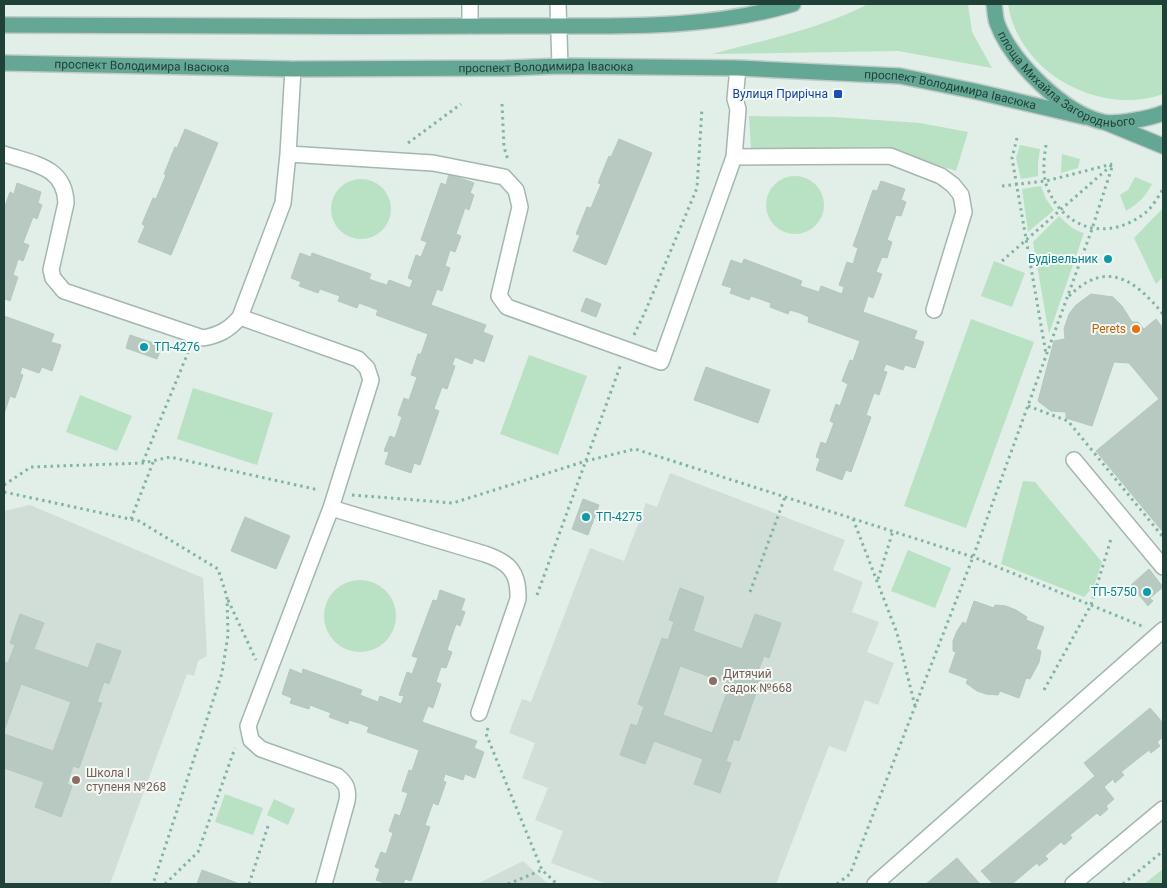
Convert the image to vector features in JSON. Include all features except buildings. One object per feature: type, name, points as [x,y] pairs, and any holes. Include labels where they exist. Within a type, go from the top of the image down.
[{"type":"main road","points":[[4,25],[558,26],[700,22],[770,11],[793,4]]},
{"type":"main road","name":"площа Михайла Загороднього","points":[[994,4],[998,23],[1018,60],[1047,90],[1085,117],[1105,123],[1152,118],[1163,114]]},
{"type":"main road","name":"проспект Володимира Івасюка","points":[[4,63],[293,69],[560,66],[738,68],[900,76],[1085,117]]},
{"type":"main road","points":[[1105,123],[1163,146]]},
{"type":"street","points":[[470,4],[470,26]]},
{"type":"street","points":[[558,4],[560,66]]},
{"type":"street","points":[[288,154],[433,163],[504,177],[516,190],[520,208],[499,296],[507,307],[661,362],[734,157],[738,109],[735,100],[738,68]]},
{"type":"street","points":[[4,154],[49,169],[57,176],[66,193],[66,203],[51,270],[57,285],[64,291],[195,336],[203,338],[217,336],[230,328],[240,317],[282,203],[288,154],[293,69]]},
{"type":"street","points":[[734,157],[890,156],[941,176],[954,185],[961,195],[964,212],[934,310]]},
{"type":"street","points":[[240,317],[358,359],[370,374],[369,387],[333,501],[248,726],[251,740],[261,749],[337,776],[343,780],[346,786],[348,793],[347,801],[324,884]]},
{"type":"street","points":[[1074,460],[1163,567]]},
{"type":"street","points":[[333,501],[498,558],[512,570],[518,587],[518,599],[479,714]]},
{"type":"street","points":[[875,884],[1162,632]]},
{"type":"street","points":[[1074,884],[1163,809]]},
{"type":"path","points":[[386,160],[461,104]]},
{"type":"path","points":[[502,104],[504,148],[516,190]]},
{"type":"path","points":[[536,598],[626,350],[645,312],[697,188],[702,108]]},
{"type":"path","points":[[1017,138],[1012,158],[1046,354]]},
{"type":"path","points":[[1046,145],[1043,164],[1046,180],[1054,201],[1069,217],[1092,229],[1108,229],[1128,224],[1146,212],[1163,189]]},
{"type":"path","points":[[1002,186],[1046,180],[1113,164]]},
{"type":"path","points":[[1002,261],[1113,164]]},
{"type":"path","points":[[837,884],[850,874],[973,557],[1092,229],[1113,164]]},
{"type":"path","points":[[1067,298],[1081,285],[1092,280],[1103,277],[1117,277],[1140,288],[1163,314]]},
{"type":"path","points":[[143,462],[195,336]]},
{"type":"path","points":[[4,485],[31,467],[143,462],[170,457],[333,501],[453,503],[586,461],[636,449],[973,557],[1162,632]]},
{"type":"path","points":[[131,520],[154,460]]},
{"type":"path","points":[[4,492],[139,521],[218,569],[227,597],[264,680]]},
{"type":"path","points":[[750,592],[785,497]]},
{"type":"path","points":[[853,519],[897,633],[915,706]]},
{"type":"path","points":[[878,580],[893,531]]},
{"type":"path","points":[[1044,690],[1092,605],[1111,539]]},
{"type":"path","points":[[153,884],[222,673],[228,635],[227,597]]},
{"type":"path","points":[[489,725],[486,734],[542,870],[557,884]]},
{"type":"path","points":[[164,884],[198,852],[239,736],[248,726]]},
{"type":"path","points":[[248,884],[269,823]]},
{"type":"path","points":[[1123,884],[1163,851]]},
{"type":"path","points":[[508,884],[542,870]]},
{"type":"shaded area","name":"Дитячий садок №668","points":[[670,473],[845,540],[833,570],[863,582],[852,612],[879,622],[867,652],[894,663],[878,705],[865,700],[846,752],[829,746],[776,884],[607,884],[551,863],[563,831],[535,820],[548,788],[522,778],[535,743],[509,733],[522,699],[531,702],[590,548],[624,561],[646,503],[657,507]]},
{"type":"shaded area","name":"Школа І ступеня №268","points":[[30,505],[203,578],[207,656],[198,661],[194,676],[187,674],[110,884],[4,884],[4,511]]},
{"type":"shaded area","points":[[523,861],[548,884],[477,884]]},
{"type":"green space","points":[[868,4],[968,4],[972,32],[992,68],[898,51],[712,54],[812,27]]},
{"type":"green space","points":[[1008,4],[1163,4],[1163,94],[1138,100],[1113,99],[1088,94],[1065,83],[1045,68],[1027,50],[1015,28]]},
{"type":"green space","points":[[749,116],[833,117],[920,123],[968,132],[956,171],[885,147],[751,150]]},
{"type":"green space","points":[[1020,145],[1040,149],[1038,176],[1021,179],[1016,158]]},
{"type":"green space","points":[[1062,154],[1080,159],[1078,168],[1061,173]]},
{"type":"green space","points":[[795,176],[806,178],[819,189],[824,205],[822,216],[811,229],[795,234],[784,232],[771,221],[766,205],[768,194],[779,181]]},
{"type":"green space","points":[[1135,177],[1152,184],[1147,193],[1126,211],[1120,195],[1128,190]]},
{"type":"green space","points":[[355,179],[367,179],[378,184],[386,192],[391,203],[389,221],[378,234],[367,239],[355,239],[344,234],[336,226],[331,215],[331,203],[336,192],[344,184]]},
{"type":"green space","points":[[1041,186],[1046,199],[1054,210],[1028,232],[1022,189]]},
{"type":"green space","points":[[1163,208],[1163,277],[1156,284],[1134,238]]},
{"type":"green space","points":[[1059,216],[1073,228],[1084,233],[1049,334],[1033,242]]},
{"type":"green space","points":[[994,261],[1025,273],[1012,307],[981,296]]},
{"type":"green space","points":[[971,319],[1034,342],[966,528],[904,506]]},
{"type":"green space","points":[[529,355],[587,376],[558,455],[500,434]]},
{"type":"green space","points":[[193,388],[273,413],[257,465],[177,439]]},
{"type":"green space","points":[[80,395],[132,416],[117,451],[66,432]]},
{"type":"green space","points":[[1023,481],[1035,482],[1102,562],[1094,586],[1084,597],[1001,564]]},
{"type":"green space","points":[[908,550],[951,568],[935,608],[891,591]]},
{"type":"green space","points":[[353,580],[367,580],[386,590],[396,609],[396,623],[386,642],[367,652],[353,652],[334,642],[324,623],[324,609],[334,590]]},
{"type":"green space","points":[[225,794],[263,808],[253,835],[215,822]]},
{"type":"green space","points":[[274,799],[295,809],[288,825],[267,815]]},
{"type":"green space","points":[[1163,869],[1163,884],[1144,884]]},
{"type":"place","name":"Вулиця Прирічна","points":[[838,94]]},
{"type":"place","name":"Будівельник","points":[[1108,259]]},
{"type":"place","name":"Perets","points":[[1136,329]]},
{"type":"place","name":"ТП-4276","points":[[144,347]]},
{"type":"place","name":"ТП-4275","points":[[586,517]]},
{"type":"place","name":"ТП-5750","points":[[1147,592]]},
{"type":"place","name":"Дитячий садок №668","points":[[713,681]]},
{"type":"place","name":"Школа І ступеня №268","points":[[76,780]]}]
